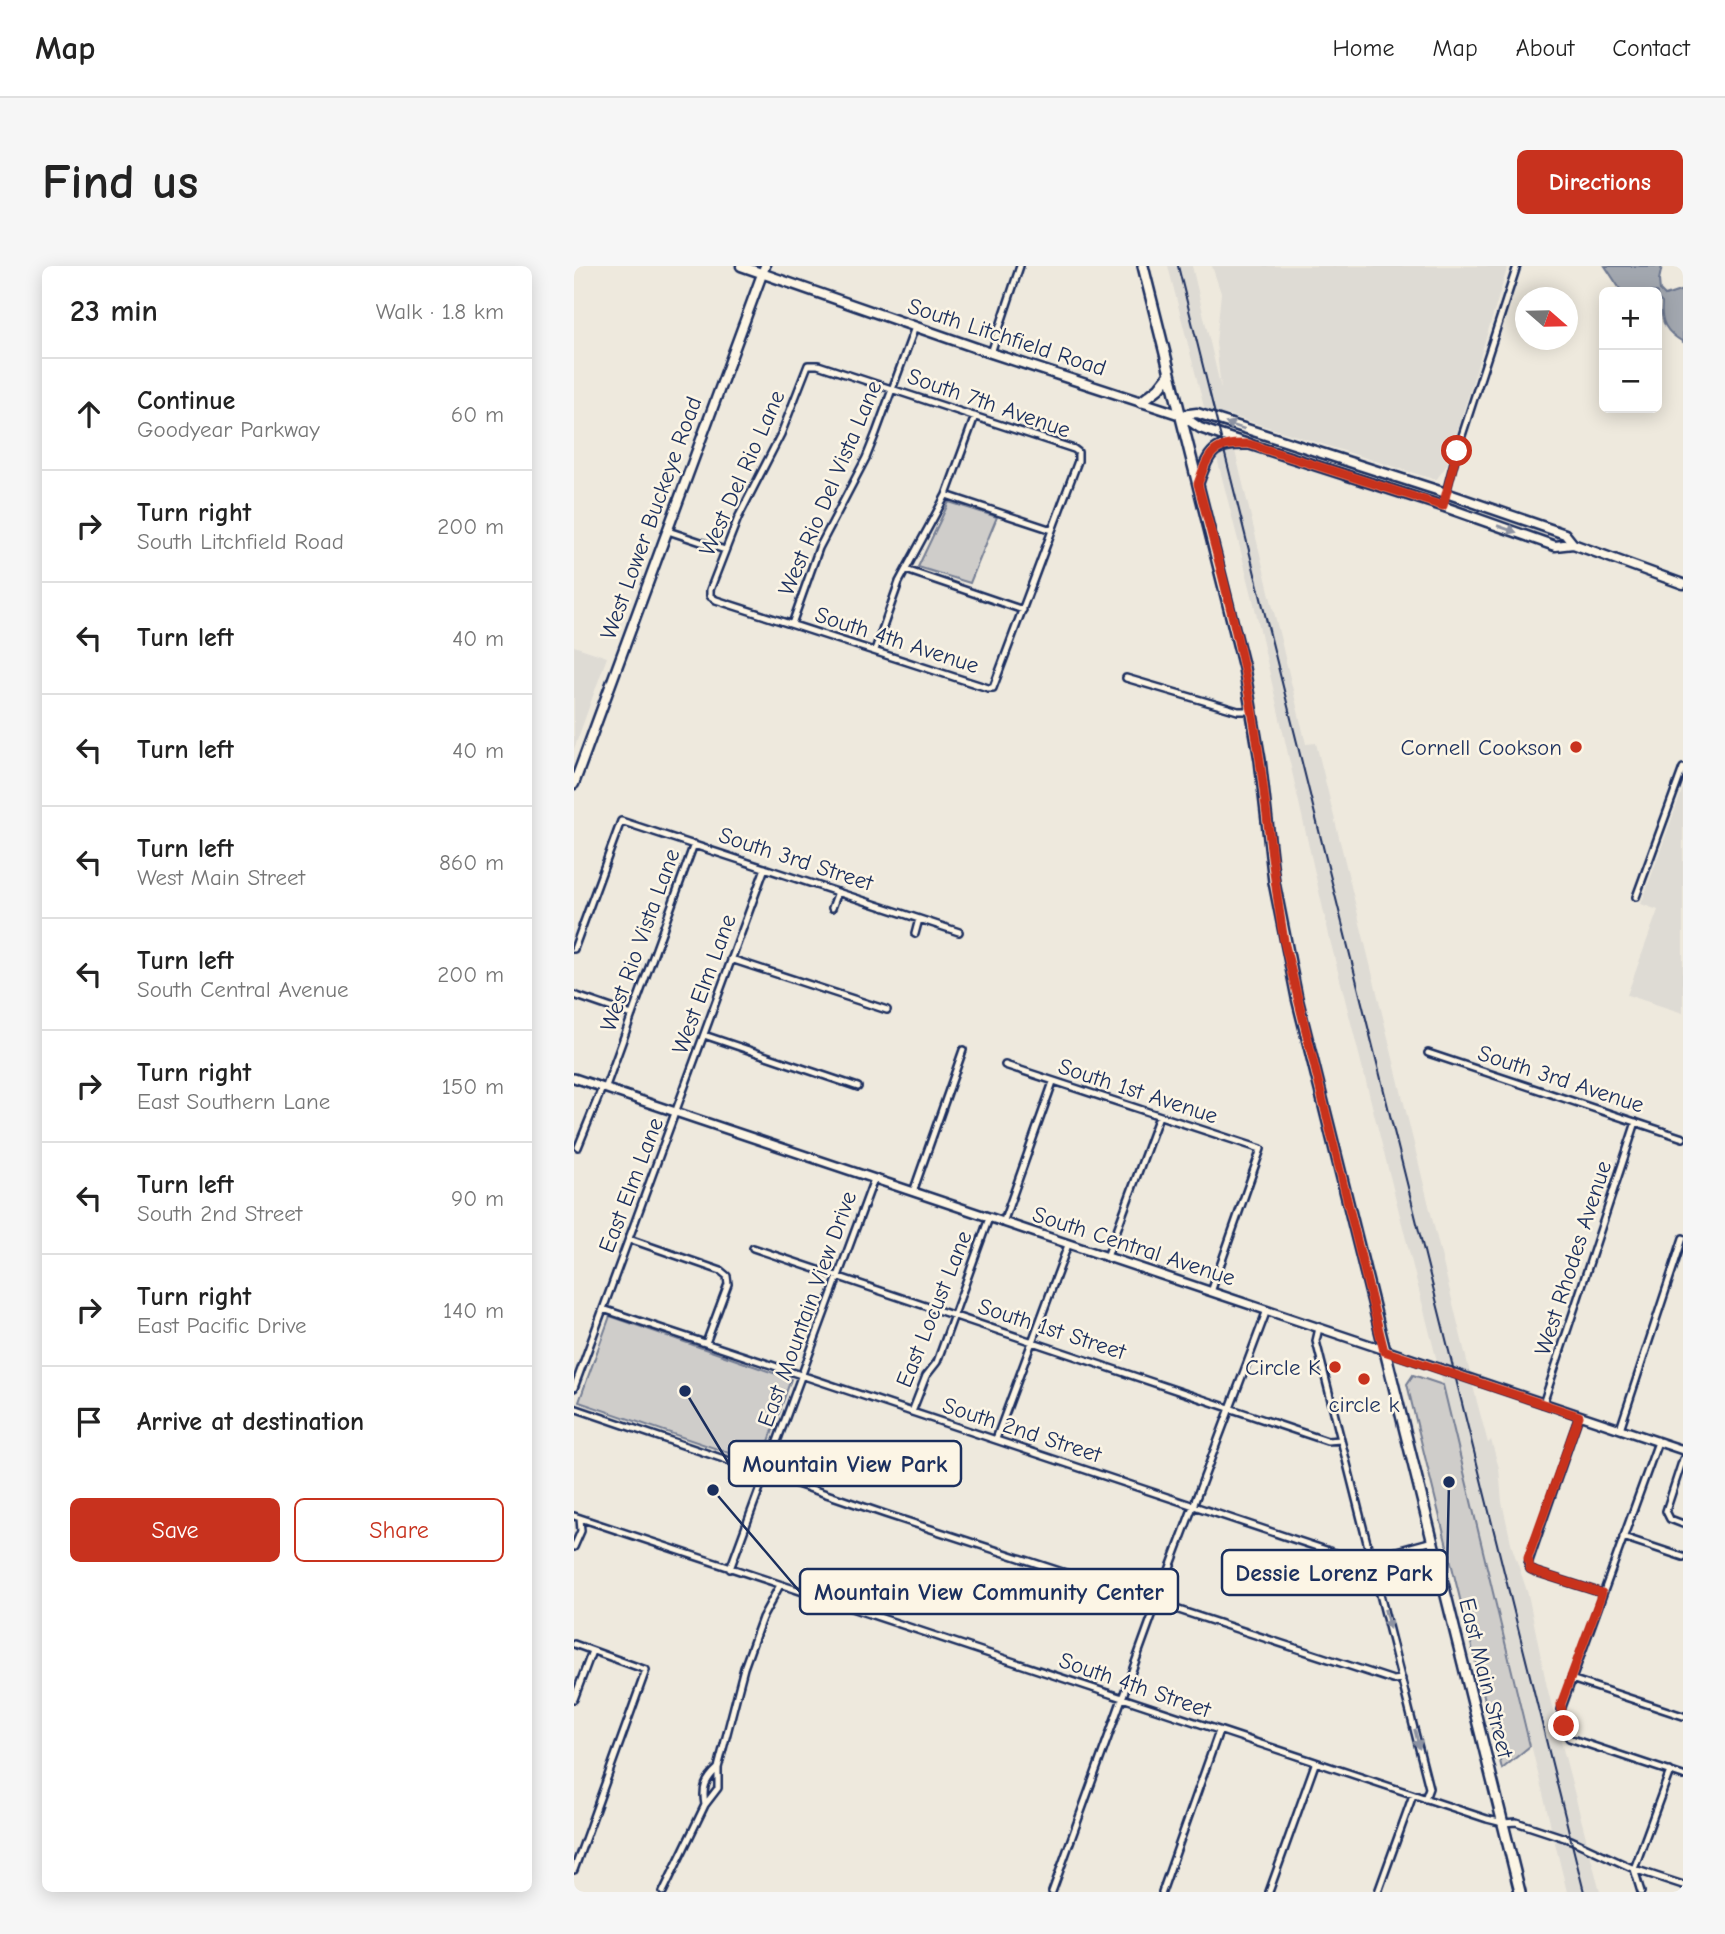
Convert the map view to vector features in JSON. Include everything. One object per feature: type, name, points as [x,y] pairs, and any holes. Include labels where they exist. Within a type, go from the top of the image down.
[{"type":"main road","name":"South Litchfield Road","points":[[741,266],[764,270],[915,327],[1181,415],[1200,428],[1443,506],[1555,546],[1573,544],[1683,584]]},
{"type":"main road","name":"East Main Street","points":[[1143,266],[1231,612],[1252,711],[1284,941],[1520,1892]]},
{"type":"main road","name":"West Lower Buckeye Road","points":[[574,784],[764,270]]},
{"type":"main road","points":[[1141,402],[1159,388],[1170,374]]},
{"type":"main road","name":"South Litchfield Road","points":[[1181,415],[1197,414],[1446,492],[1565,534]]},
{"type":"main road","points":[[1198,484],[1206,460],[1213,451],[1223,445],[1249,444]]},
{"type":"main road","points":[[1443,506],[1446,492]]},
{"type":"main road","points":[[1555,546],[1565,534],[1573,544]]},
{"type":"street","points":[[991,352],[1020,266]]},
{"type":"street","points":[[1446,492],[1517,266]]},
{"type":"street","name":"West Rio Del Vista Lane","points":[[792,624],[819,548],[866,458],[915,327]]},
{"type":"street","name":"South 7th Avenue","points":[[808,365],[818,365],[892,388],[1078,452],[1078,461],[1052,530]]},
{"type":"street","name":"West Del Rio Lane","points":[[710,596],[738,518],[781,434],[808,365]]},
{"type":"street","points":[[875,650],[906,570],[946,495],[975,416]]},
{"type":"street","points":[[906,570],[1023,610],[1052,530],[946,495]]},
{"type":"street","points":[[668,531],[725,550]]},
{"type":"street","name":"South 4th Avenue","points":[[710,596],[988,688],[993,688],[1023,610]]},
{"type":"street","points":[[1126,678],[1238,711],[1252,711]]},
{"type":"street","points":[[1636,897],[1683,768]]},
{"type":"street","name":"South 3rd Street","points":[[574,949],[621,821],[959,932]]},
{"type":"street","name":"West Rio Vista Lane","points":[[578,1147],[632,1015],[694,844]]},
{"type":"street","name":"West Elm Lane","points":[[677,1112],[765,867]]},
{"type":"street","points":[[832,908],[838,892]]},
{"type":"street","points":[[915,934],[919,919]]},
{"type":"street","points":[[731,959],[887,1010]]},
{"type":"street","points":[[574,995],[632,1015]]},
{"type":"street","points":[[704,1035],[858,1087]]},
{"type":"street","points":[[913,1192],[963,1050]]},
{"type":"street","name":"South 3rd Avenue","points":[[1428,1053],[1683,1138]]},
{"type":"street","name":"South 1st Avenue","points":[[1005,1065],[1261,1149],[1211,1292]]},
{"type":"street","name":"South Central Avenue","points":[[574,1078],[1683,1450]]},
{"type":"street","points":[[1003,1223],[1053,1082]]},
{"type":"street","name":"East Elm Lane","points":[[574,1388],[677,1112]]},
{"type":"street","points":[[1107,1257],[1159,1116]]},
{"type":"street","name":"West Rhodes Avenue","points":[[1543,1404],[1636,1122]]},
{"type":"street","name":"East Mountain View Drive","points":[[730,1569],[874,1179]]},
{"type":"street","name":"East Locust Lane","points":[[912,1412],[926,1376],[937,1362],[989,1218]]},
{"type":"street","points":[[1620,1429],[1683,1238]]},
{"type":"street","points":[[629,1239],[721,1271],[727,1276],[728,1284],[706,1343]]},
{"type":"street","points":[[996,1439],[1068,1245]]},
{"type":"street","name":"South 1st Street","points":[[753,1248],[1327,1441],[1341,1440]]},
{"type":"street","name":"South 2nd Street","points":[[603,1309],[1353,1559],[1371,1558],[1433,1541]]},
{"type":"street","points":[[1052,1892],[1267,1310]]},
{"type":"street","points":[[1319,1328],[1316,1341],[1429,1788],[1424,1799]]},
{"type":"street","points":[[574,1408],[885,1514],[1393,1680],[1402,1679]]},
{"type":"street","points":[[1579,1416],[1528,1558],[1530,1569],[1602,1593]]},
{"type":"street","points":[[1658,1442],[1561,1704],[1564,1726],[1569,1738],[1683,1776]]},
{"type":"street","points":[[1683,1459],[1666,1511],[1670,1519],[1683,1524]]},
{"type":"street","points":[[574,1525],[577,1517]]},
{"type":"street","points":[[574,1547],[581,1531],[577,1517]]},
{"type":"street","name":"South 4th Street","points":[[577,1517],[1315,1764],[1503,1823],[1516,1822],[1571,1840],[1634,1869],[1683,1885]]},
{"type":"street","points":[[1623,1536],[1683,1556]]},
{"type":"street","points":[[663,1892],[705,1805],[718,1788],[718,1768],[744,1668],[762,1618],[779,1585]]},
{"type":"street","points":[[574,1644],[646,1670],[574,1869]]},
{"type":"street","points":[[574,1699],[592,1651]]},
{"type":"street","points":[[1571,1679],[1683,1716]]},
{"type":"street","points":[[1161,1892],[1219,1731]]},
{"type":"street","points":[[1269,1892],[1315,1764]]},
{"type":"street","points":[[705,1805],[705,1781],[718,1768]]},
{"type":"street","points":[[1641,1892],[1634,1869],[1670,1771]]},
{"type":"street","points":[[1378,1892],[1413,1795]]},
{"type":"shaded area","points":[[1168,266],[1192,266],[1221,389],[1216,343],[1221,293],[1212,266],[1508,266],[1447,465],[1436,480],[1226,414],[1306,744],[1316,743],[1477,1402],[1488,1443],[1491,1440],[1499,1468],[1502,1502],[1512,1547],[1528,1594],[1547,1687],[1600,1892],[1567,1892],[1443,1385],[1331,944],[1252,595]]},
{"type":"shaded area","points":[[1605,266],[1662,266],[1660,287],[1619,287]]},
{"type":"shaded area","points":[[1683,290],[1683,342],[1665,326],[1662,293],[1665,296]]},
{"type":"shaded area","points":[[949,502],[997,517],[970,583],[918,567]]},
{"type":"shaded area","points":[[574,646],[607,657],[574,749]]},
{"type":"shaded area","points":[[1683,788],[1683,1013],[1627,995],[1658,910],[1641,904]]},
{"type":"shaded area","points":[[610,1316],[791,1379],[761,1464],[579,1402]]},
{"type":"shaded area","points":[[1413,1375],[1443,1385],[1530,1746],[1502,1769],[1407,1384]]},
{"type":"railway","points":[[1178,266],[1584,1892]]},
{"type":"place","name":"Cornell Cookson","points":[[1576,747]]},
{"type":"place","name":"Circle K","points":[[1335,1367]]},
{"type":"place","name":"circle k","points":[[1364,1379]]},
{"type":"place","name":"Mountain View Park","points":[[685,1391]]},
{"type":"place","name":"Dessie Lorenz Park","points":[[1449,1482]]},
{"type":"place","name":"Mountain View Community Center","points":[[713,1490]]},
{"type":"route","points":[[1457,451],[1443,506],[1249,444],[1223,445],[1213,451],[1206,460],[1198,484],[1244,668],[1260,760],[1274,882],[1284,941],[1384,1351],[1579,1416],[1528,1558],[1530,1569],[1536,1572],[1602,1593],[1561,1704],[1564,1726]]}]
